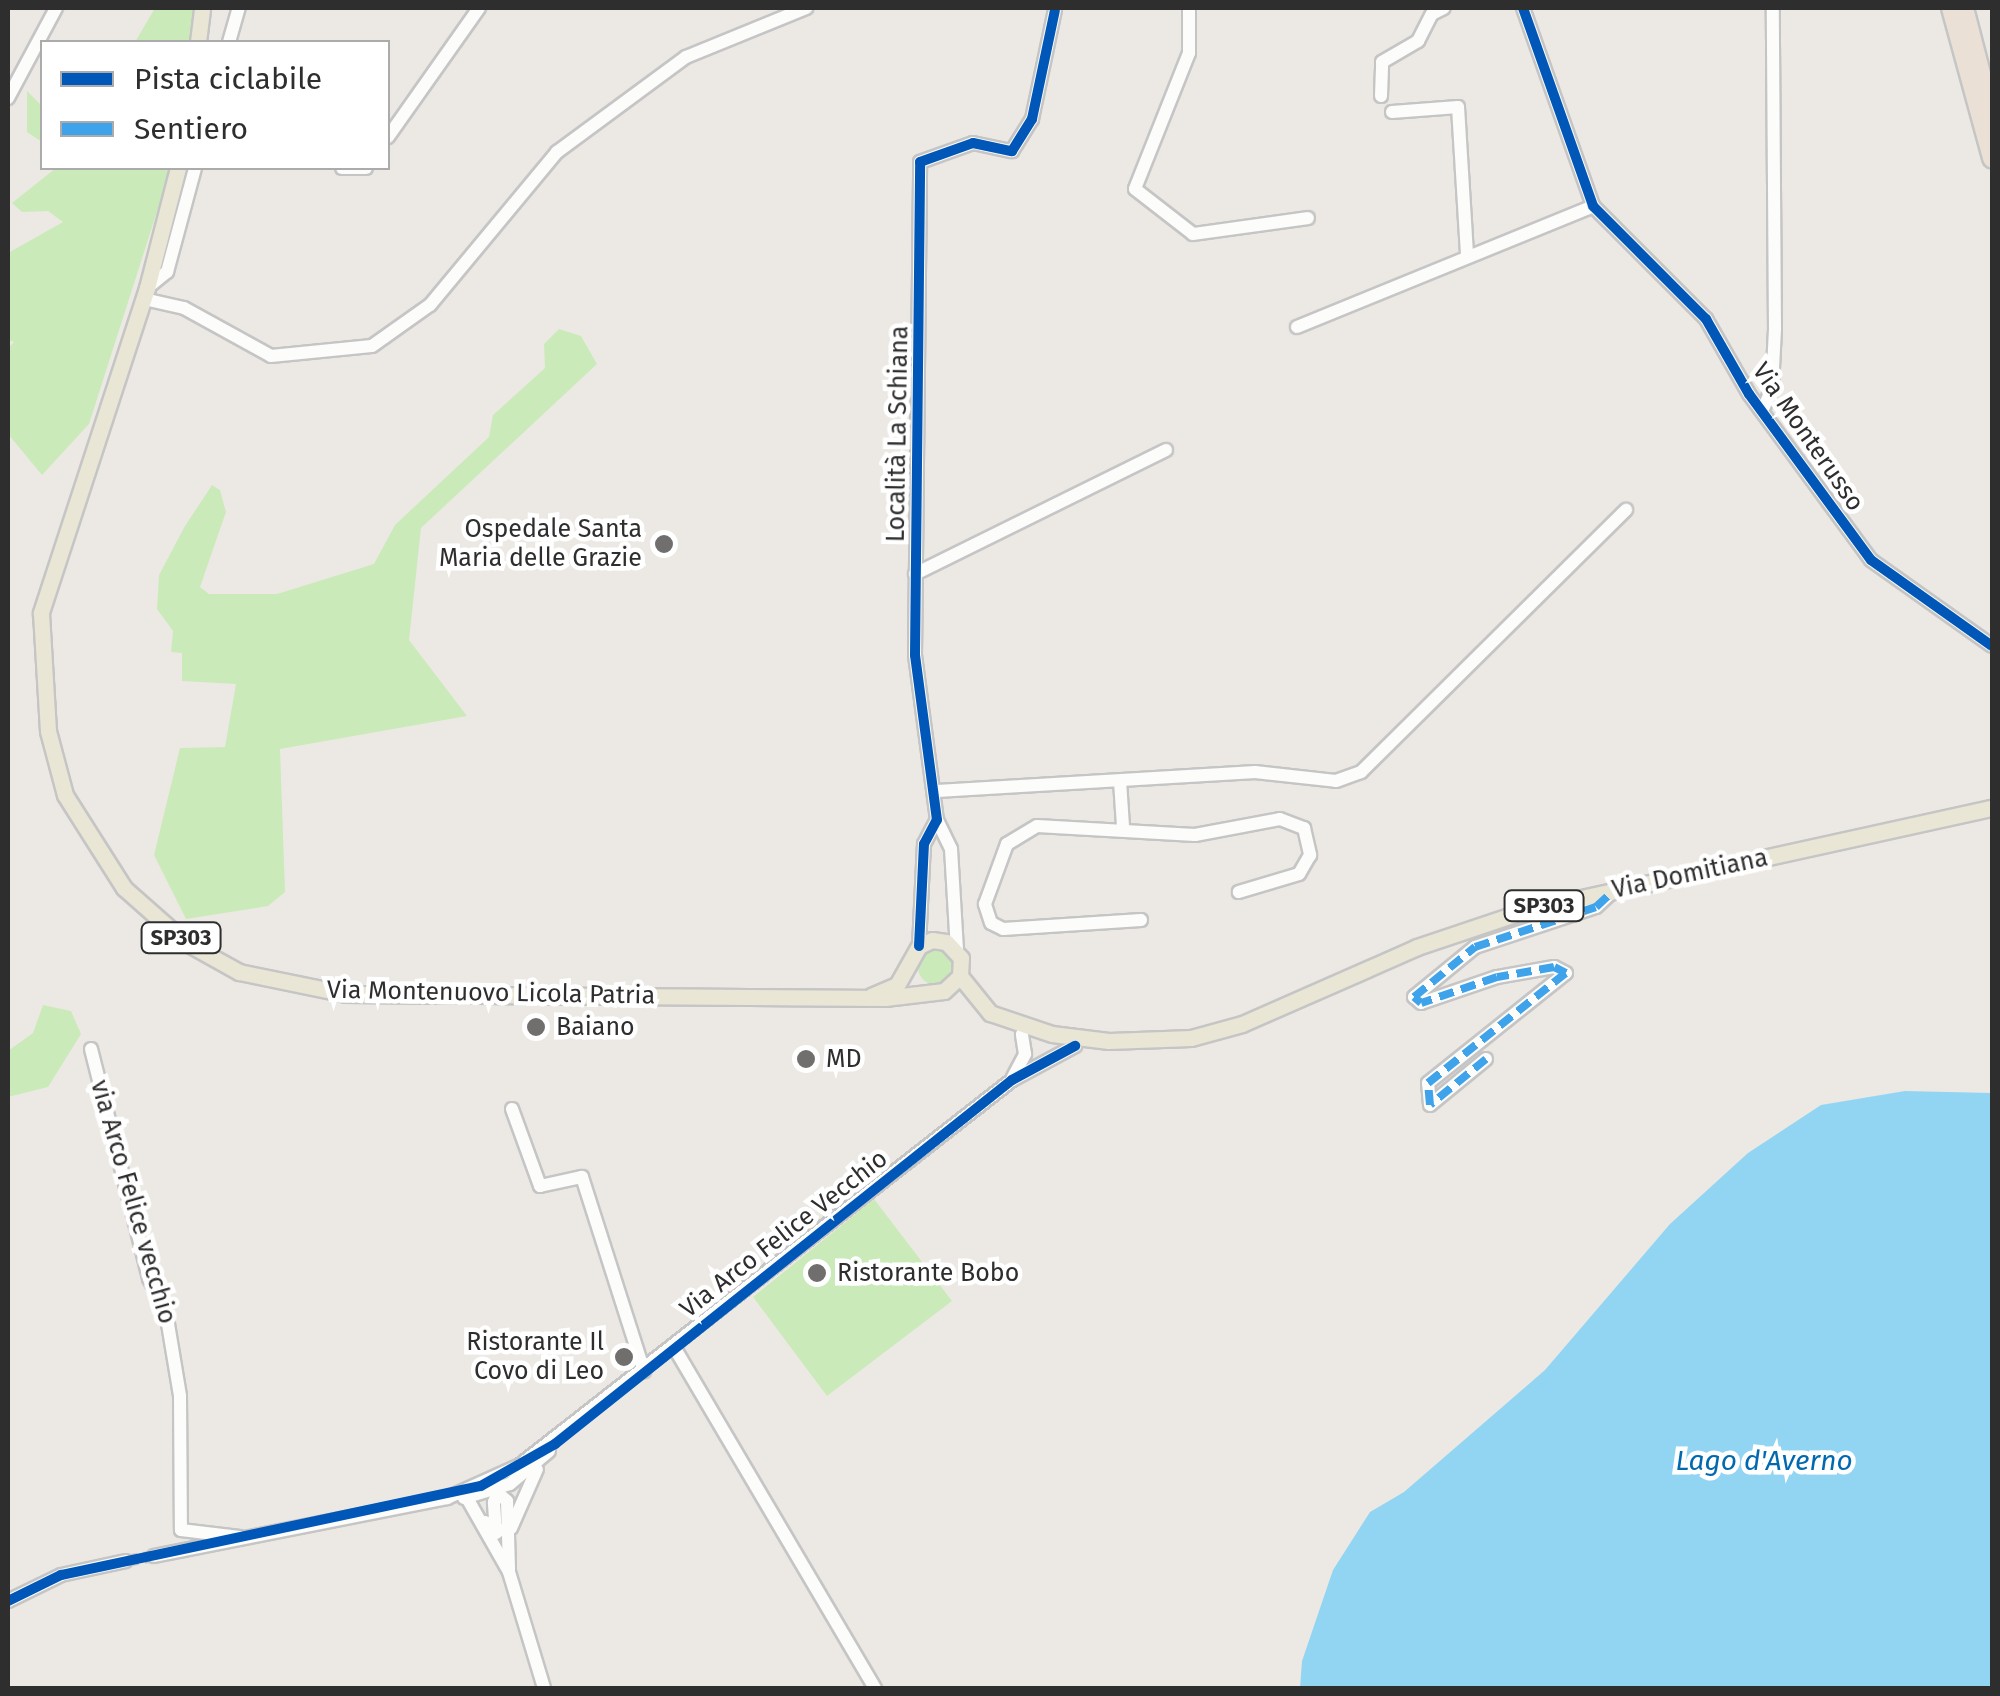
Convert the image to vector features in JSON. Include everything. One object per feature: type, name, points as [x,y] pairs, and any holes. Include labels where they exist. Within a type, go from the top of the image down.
[{"type":"highway","points":[[1950,8],[1992,158]]},
{"type":"highway","points":[[1964,8],[1992,116]]},
{"type":"main road","points":[[198,40],[202,8]]},
{"type":"main road","name":"Via Montenuovo Licola Patria","points":[[177,170],[146,294],[41,613],[48,731],[66,795],[106,865],[146,910],[240,972],[346,994],[871,996],[925,990],[951,994]]},
{"type":"main road","name":"Via Domitiana","points":[[960,976],[980,1006],[1076,1046],[1216,1032],[1468,928],[1614,891],[1992,808]]},
{"type":"main road","points":[[871,996],[897,984],[910,970],[919,946],[946,942],[957,950],[960,976],[951,994]]},
{"type":"main road","points":[[910,970],[925,990]]},
{"type":"main road","name":"Via Domitiana","points":[[951,994],[1022,1034],[1109,1042]]},
{"type":"street","points":[[8,98],[56,8]]},
{"type":"street","points":[[230,40],[239,8]]},
{"type":"street","points":[[390,134],[478,8]]},
{"type":"street","points":[[194,170],[167,272],[146,294],[184,308],[271,356],[372,346],[430,305],[556,152],[686,57],[806,8]]},
{"type":"street","points":[[1189,8],[1190,54],[1135,189],[1193,234],[1308,218]]},
{"type":"street","points":[[1381,96],[1382,62],[1418,41],[1432,14],[1444,8]]},
{"type":"street","name":"Via Monterusso","points":[[1523,8],[1594,206],[1706,319],[1749,394],[1764,407],[1871,560],[1992,646]]},
{"type":"street","points":[[1764,407],[1772,388],[1775,328],[1772,8]]},
{"type":"street","name":"Località La Schiana","points":[[919,946],[924,844],[937,820],[937,790],[915,655],[920,162],[973,143],[1012,152],[1032,119],[1055,10]]},
{"type":"street","points":[[1392,112],[1458,107],[1467,256]]},
{"type":"street","points":[[1296,326],[1594,206]]},
{"type":"street","points":[[154,254],[161,266],[172,257]]},
{"type":"street","points":[[915,574],[1166,450]]},
{"type":"street","points":[[937,790],[1255,772],[1336,782],[1361,772],[1626,510]]},
{"type":"street","points":[[1120,782],[1122,826]]},
{"type":"street","points":[[1141,920],[1002,929],[985,913],[1007,844],[1022,831],[1062,823],[1195,835],[1280,819],[1304,828],[1310,855],[1299,874],[1240,892]]},
{"type":"street","name":"Località La Schiana","points":[[937,820],[947,829],[951,849],[957,950]]},
{"type":"street","points":[[1486,1058],[1430,1105],[1428,1083],[1566,973],[1554,967],[1496,977],[1421,1003],[1414,997],[1474,947],[1596,907],[1614,891]]},
{"type":"street","points":[[1012,1080],[1025,1054],[1022,1034]]},
{"type":"street","points":[[1040,1060],[1046,1036]]},
{"type":"street","name":"Via Arco Felice Vecchio","points":[[555,1444],[1012,1080],[1040,1060],[1076,1046]]},
{"type":"street","name":"via Arco Felice vecchio","points":[[91,1049],[149,1279],[165,1306],[180,1396],[182,1530],[242,1538]]},
{"type":"street","points":[[512,1109],[540,1186],[582,1177],[644,1371]]},
{"type":"street","points":[[674,1347],[874,1688]]},
{"type":"street","points":[[154,1556],[447,1498],[480,1486],[555,1444]]},
{"type":"street","points":[[510,1528],[543,1459],[555,1444]]},
{"type":"street","points":[[447,1498],[467,1498],[499,1489],[543,1459]]},
{"type":"street","points":[[500,1552],[495,1530],[499,1489],[520,1465]]},
{"type":"street","points":[[480,1486],[499,1489]]},
{"type":"street","points":[[499,1489],[510,1528],[510,1572]]},
{"type":"street","points":[[467,1498],[510,1572],[544,1688]]},
{"type":"street","points":[[483,1520],[495,1530],[510,1528]]},
{"type":"street","points":[[8,1601],[61,1574],[126,1561]]},
{"type":"green space","points":[[155,8],[193,8],[193,40],[136,40]]},
{"type":"green space","points":[[27,91],[40,104],[40,141],[27,132]]},
{"type":"green space","points":[[53,170],[170,170],[89,424],[42,475],[8,434],[8,348],[14,342],[8,340],[8,253],[63,222],[48,211],[22,212],[12,203]]},
{"type":"green space","points":[[559,329],[581,336],[597,364],[421,528],[409,640],[467,716],[280,749],[285,892],[268,906],[186,919],[154,855],[180,748],[225,747],[236,684],[182,681],[182,653],[171,652],[173,631],[157,609],[159,575],[185,526],[212,485],[220,490],[226,512],[200,587],[209,594],[277,594],[374,564],[395,525],[489,437],[493,415],[545,368],[544,344]]},
{"type":"green space","points":[[936,949],[949,954],[954,967],[949,980],[936,985],[923,980],[918,967],[923,954]]},
{"type":"green space","points":[[43,1005],[71,1011],[81,1034],[48,1087],[8,1097],[8,1051],[33,1033]]},
{"type":"green space","points":[[874,1199],[952,1301],[827,1396],[753,1297]]},
{"type":"water","name":"Lago d'Averno","points":[[1905,1091],[1992,1093],[1992,1688],[1300,1688],[1302,1661],[1333,1570],[1370,1512],[1404,1492],[1545,1370],[1670,1224],[1748,1153],[1821,1105]]},
{"type":"tunnel","points":[[126,1561],[154,1556]]},
{"type":"marked path","points":[[1486,1059],[1430,1105],[1428,1083],[1566,973],[1554,967],[1497,977],[1421,1003],[1414,997],[1475,947],[1596,907],[1613,891]]},
{"type":"cycle path","points":[[1523,8],[1593,206],[1706,319],[1749,394],[1871,560],[1992,646]]},
{"type":"cycle path","points":[[919,946],[924,844],[937,820],[915,655],[920,162],[973,143],[1012,151],[1032,119],[1055,10]]},
{"type":"cycle path","points":[[8,1601],[61,1575],[481,1486],[555,1444],[1012,1080],[1075,1046]]},
{"type":"place","name":"Ospedale Santa Maria delle Grazie","points":[[664,544]]},
{"type":"place","name":"Baiano","points":[[536,1027]]},
{"type":"place","name":"MD","points":[[806,1059]]},
{"type":"place","name":"Ristorante Bobo","points":[[817,1273]]},
{"type":"place","name":"Ristorante Il Covo di Leo","points":[[624,1357]]}]
